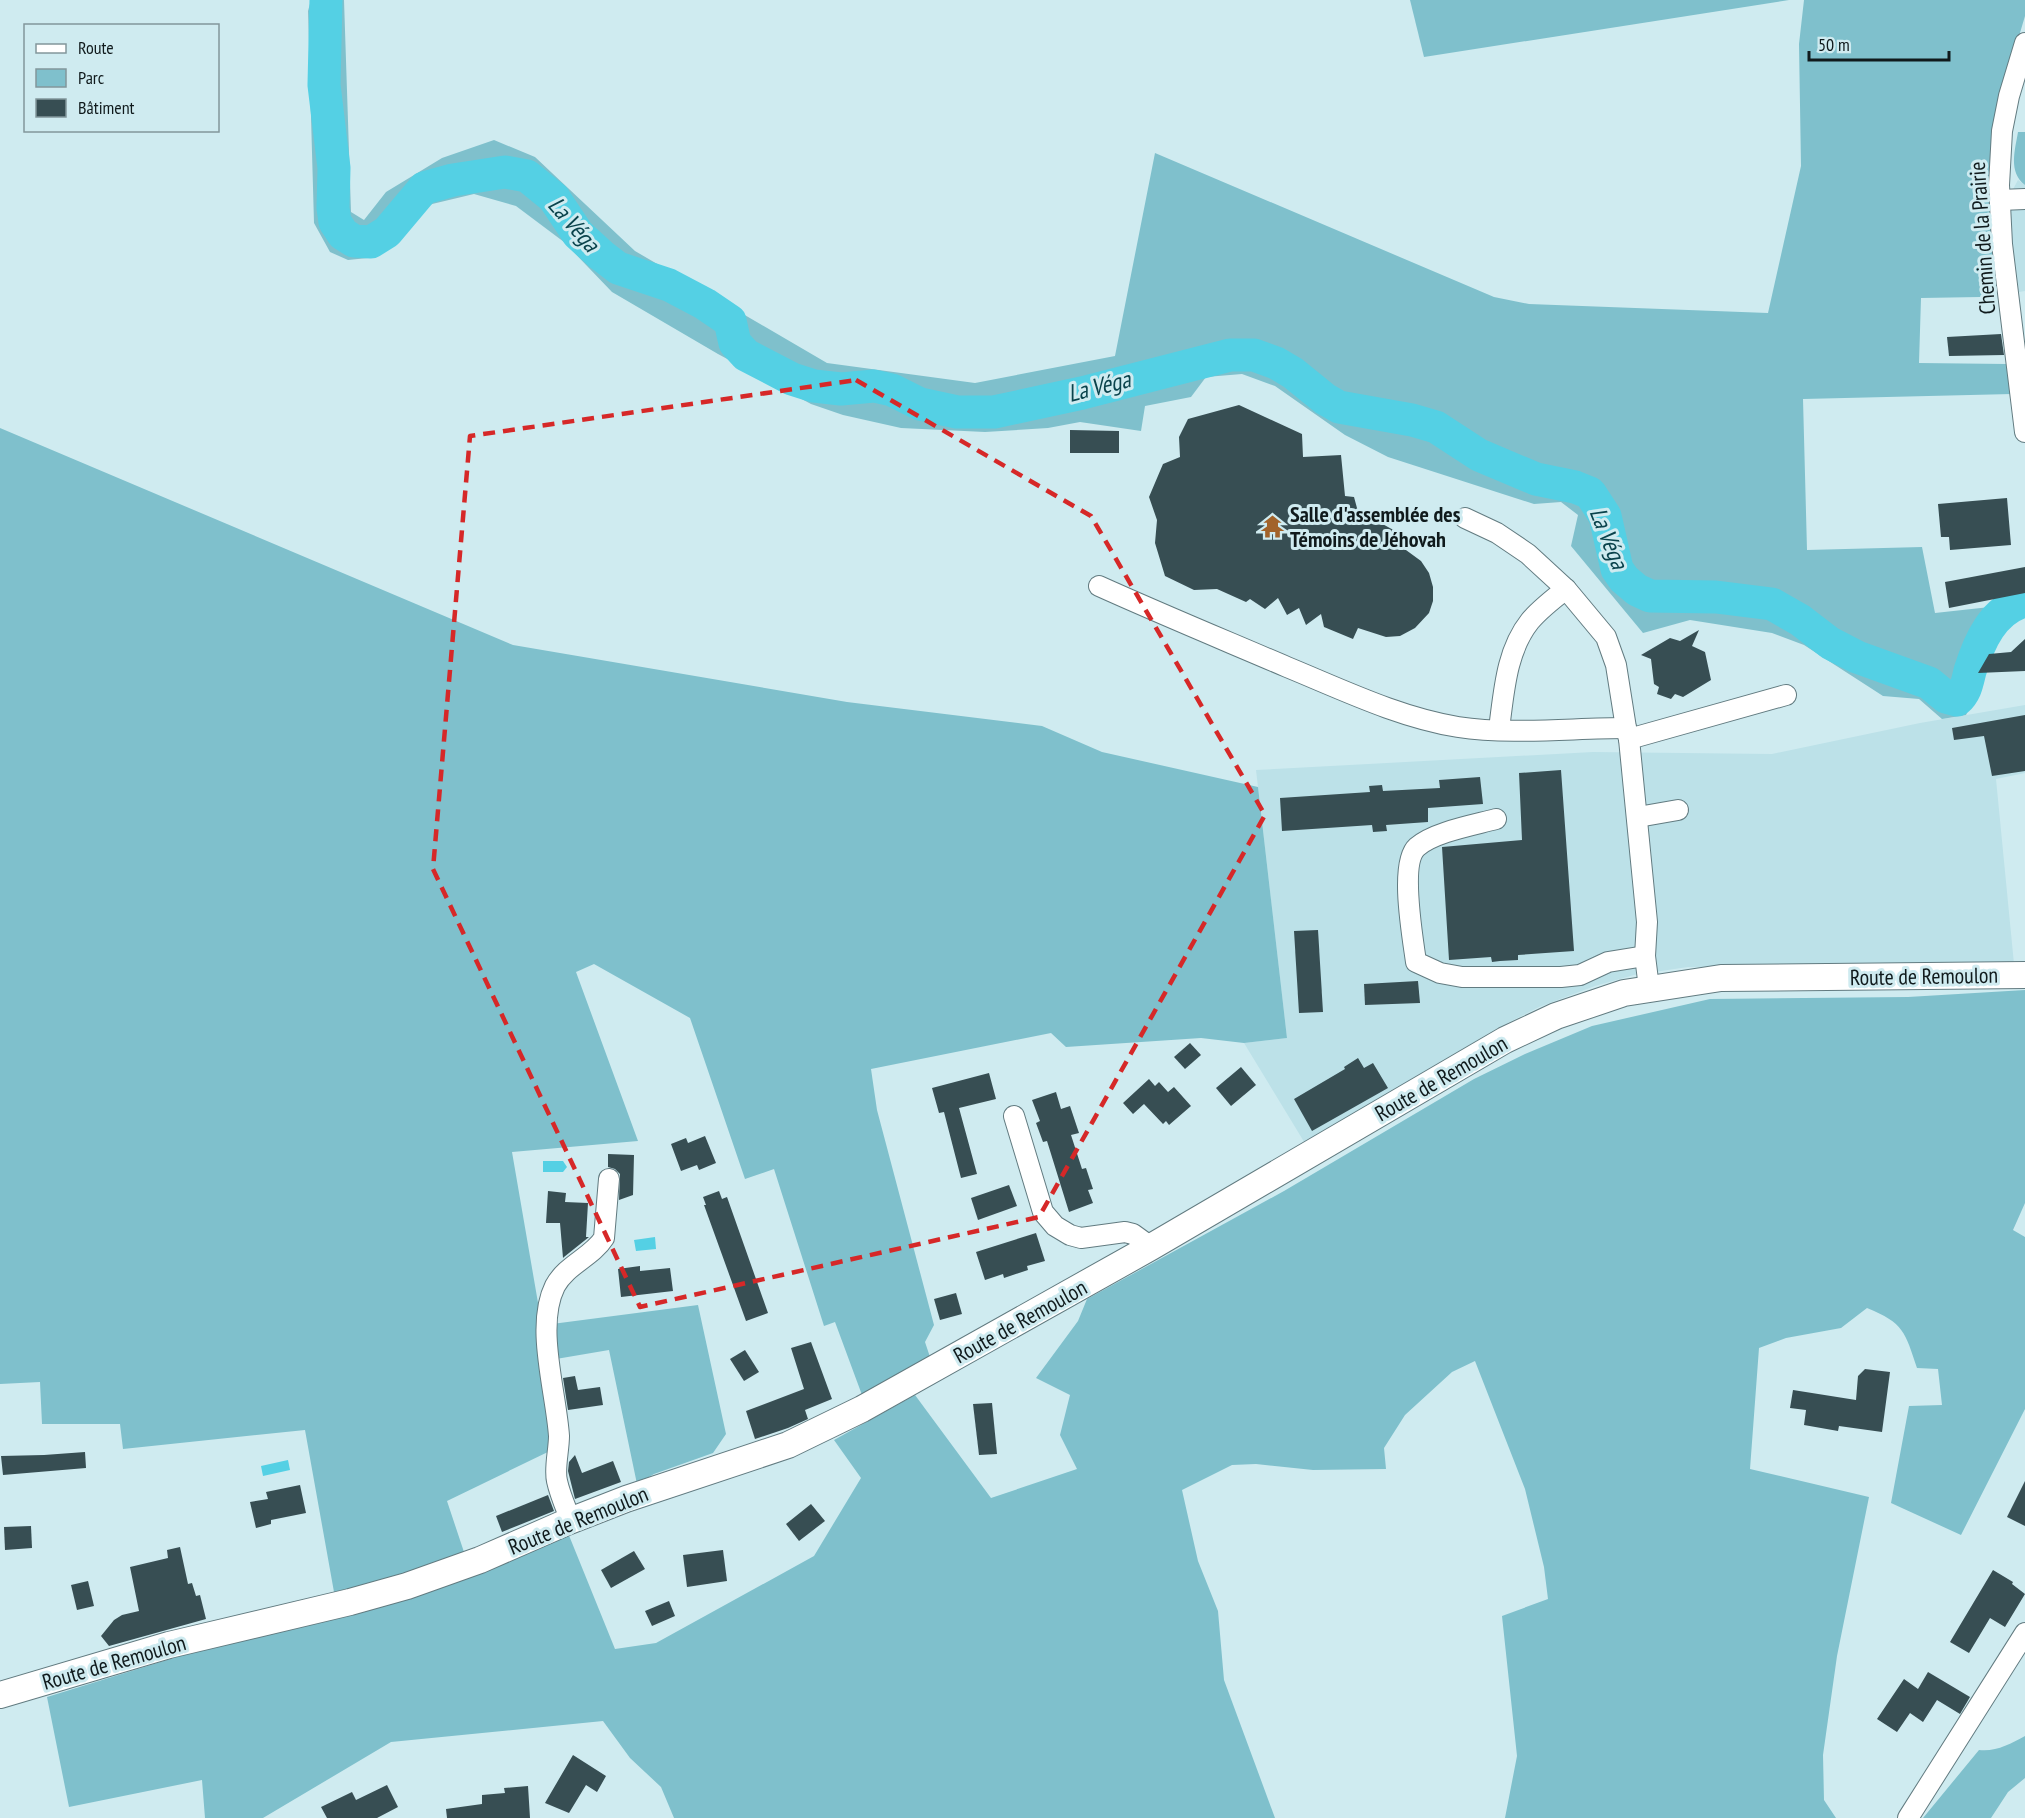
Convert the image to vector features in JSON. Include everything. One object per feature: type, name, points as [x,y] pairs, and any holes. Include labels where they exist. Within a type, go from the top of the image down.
[{"type":"main road","name":"Route de Remoulon","points":[[0,1695],[169,1645],[388,1592],[480,1560],[638,1495],[788,1445],[862,1409],[1151,1247],[1505,1040],[1556,1016],[1624,993],[1721,978],[2025,975]]},
{"type":"street","name":"Chemin de la Prairie","points":[[2025,43],[2009,96],[2000,155],[2002,244],[2025,432]]},
{"type":"street","points":[[2000,200],[2025,199]]},
{"type":"street","points":[[1465,518],[1512,542],[1566,589],[1606,637],[1616,665],[1638,817],[1647,922],[1645,956],[1649,988]]},
{"type":"street","points":[[1099,586],[1392,711],[1420,720],[1461,727],[1627,733],[1786,695]]},
{"type":"street","points":[[1499,729],[1509,664],[1520,638],[1540,610],[1566,589]]},
{"type":"street","points":[[1638,817],[1678,810]]},
{"type":"street","points":[[1496,819],[1443,833],[1416,848],[1409,862],[1407,898],[1416,962],[1440,973],[1462,977],[1561,977],[1581,975],[1608,962],[1645,956]]},
{"type":"street","points":[[1014,1116],[1043,1212],[1055,1226],[1070,1235],[1081,1238],[1125,1232],[1133,1234],[1151,1247]]},
{"type":"street","points":[[571,1521],[557,1480],[560,1452],[546,1331],[549,1303],[555,1285],[562,1275],[600,1246],[604,1238],[609,1179]]},
{"type":"street","points":[[1908,1818],[2025,1633]]},
{"type":"highlighted area","points":[[856,380],[1091,516],[1265,815],[1039,1217],[640,1307],[433,869],[470,436]]},
{"type":"shaded area","points":[[2018,180],[2025,185],[2025,291],[2019,292],[2011,235],[2010,195]]},
{"type":"shaded area","points":[[2025,705],[2025,773],[1996,779],[2014,964],[1688,967],[1634,975],[1595,986],[1539,1007],[1494,1030],[1306,1145],[1244,1043],[1287,1038],[1256,770],[1593,752],[1772,754],[1920,723]]},
{"type":"shaded area","points":[[543,1161],[563,1161],[567,1167],[563,1172],[543,1172]]},
{"type":"shaded area","points":[[655,1237],[656,1249],[636,1251],[634,1240]]},
{"type":"shaded area","points":[[288,1460],[290,1470],[263,1476],[261,1466]]},
{"type":"green space","points":[[311,0],[344,0],[351,212],[364,220],[386,192],[442,158],[494,140],[535,157],[635,251],[827,363],[975,383],[1115,356],[1155,153],[1494,297],[1529,304],[1768,313],[1801,166],[1799,44],[1804,0],[2025,0],[2025,16],[1992,127],[1989,197],[2000,288],[1980,297],[1921,298],[1919,363],[2007,364],[2012,394],[1803,399],[1807,550],[1922,547],[1935,613],[1999,606],[1982,622],[1960,670],[1981,685],[1966,715],[1942,719],[1919,699],[1883,696],[1804,645],[1772,633],[1690,620],[1643,633],[1571,546],[1578,515],[1561,502],[1534,504],[1388,457],[1345,435],[1275,386],[1242,374],[1206,377],[1191,397],[1145,406],[1141,431],[1080,422],[1048,428],[985,432],[901,428],[843,415],[811,404],[718,354],[612,292],[564,242],[516,206],[474,194],[428,205],[368,258],[348,260],[330,252],[314,223],[308,11]]},
{"type":"green space","points":[[1410,0],[1789,0],[1424,57]]},
{"type":"green space","points":[[2018,132],[2025,132],[2025,185],[2016,174],[2014,160]]},
{"type":"green space","points":[[0,428],[513,645],[847,702],[1042,726],[1102,752],[1258,787],[1287,1038],[1244,1043],[1201,1038],[1066,1047],[1051,1033],[871,1069],[877,1110],[934,1325],[925,1342],[930,1357],[862,1395],[835,1322],[824,1326],[774,1169],[745,1179],[690,1018],[594,964],[576,972],[638,1141],[512,1152],[542,1326],[552,1450],[447,1501],[464,1552],[398,1577],[334,1592],[305,1430],[123,1449],[120,1424],[42,1424],[40,1382],[0,1384]]},
{"type":"green space","points":[[2025,990],[2025,1203],[2013,1230],[2025,1237],[2025,1409],[1961,1535],[1891,1503],[1909,1406],[1942,1405],[1938,1369],[1917,1368],[1906,1337],[1896,1324],[1867,1308],[1841,1328],[1786,1338],[1759,1348],[1750,1469],[1869,1497],[1837,1656],[1823,1755],[1824,1800],[1836,1818],[1505,1818],[1517,1756],[1502,1616],[1548,1599],[1544,1567],[1525,1489],[1475,1361],[1452,1372],[1405,1415],[1384,1448],[1386,1469],[1313,1470],[1256,1464],[1232,1465],[1182,1490],[1198,1561],[1218,1611],[1224,1680],[1275,1818],[674,1818],[661,1787],[630,1758],[603,1721],[391,1742],[263,1818],[205,1818],[202,1780],[69,1807],[47,1697],[180,1656],[347,1615],[568,1533],[615,1649],[656,1643],[814,1556],[861,1478],[834,1440],[915,1395],[991,1498],[1077,1469],[1060,1435],[1070,1395],[1036,1378],[1078,1321],[1087,1299],[1284,1191],[1474,1079],[1525,1054],[1592,1026],[1710,999],[1908,997]]},
{"type":"green space","points":[[698,1305],[726,1434],[713,1453],[654,1474],[637,1484],[609,1350],[556,1359],[552,1324]]},
{"type":"green space","points":[[2025,1736],[2025,1778],[2008,1792],[1991,1818],[1923,1818],[1979,1750],[1997,1749]]},
{"type":"building","points":[[2001,334],[2004,355],[1949,356],[1947,337]]},
{"type":"building","name":"Salle d'assemblée des Témoins de Jéhovah","points":[[1239,405],[1302,434],[1303,457],[1341,455],[1345,496],[1354,497],[1360,519],[1377,515],[1377,521],[1399,533],[1395,542],[1421,561],[1429,573],[1433,587],[1433,601],[1429,613],[1415,628],[1400,636],[1386,637],[1358,628],[1353,639],[1324,627],[1321,614],[1306,625],[1299,608],[1287,615],[1278,598],[1265,609],[1250,599],[1246,602],[1217,589],[1194,590],[1165,576],[1155,543],[1157,520],[1149,497],[1163,464],[1180,457],[1179,437],[1188,419]]},
{"type":"building","points":[[1070,430],[1119,431],[1119,453],[1070,453]]},
{"type":"building","points":[[2007,498],[2011,545],[1950,550],[1949,537],[1941,537],[1938,504]]},
{"type":"building","points":[[2025,567],[2025,593],[1949,608],[1945,582]]},
{"type":"building","points":[[1699,630],[1692,646],[1705,652],[1711,680],[1683,697],[1675,694],[1671,699],[1657,694],[1659,687],[1654,684],[1651,659],[1641,655],[1670,638],[1680,641]]},
{"type":"building","points":[[2025,639],[2025,671],[1978,673],[1989,654],[2011,652]]},
{"type":"building","points":[[2025,715],[2025,771],[1992,776],[1984,736],[1954,740],[1952,728]]},
{"type":"building","points":[[1561,770],[1574,951],[1518,955],[1518,960],[1492,962],[1491,957],[1449,960],[1442,847],[1522,840],[1519,773]]},
{"type":"building","points":[[1480,777],[1483,804],[1428,808],[1428,822],[1386,825],[1387,831],[1373,832],[1372,825],[1282,831],[1280,798],[1370,792],[1369,786],[1382,785],[1383,791],[1440,788],[1439,780]]},
{"type":"building","points":[[1318,930],[1323,1012],[1299,1013],[1294,931]]},
{"type":"building","points":[[1418,981],[1420,1003],[1365,1005],[1364,984]]},
{"type":"building","points":[[1190,1043],[1201,1055],[1185,1069],[1174,1057]]},
{"type":"building","points":[[1358,1058],[1364,1068],[1373,1063],[1388,1088],[1312,1131],[1294,1099],[1345,1069],[1344,1067]]},
{"type":"building","points":[[1241,1067],[1256,1085],[1231,1106],[1216,1088]]},
{"type":"building","points":[[989,1073],[996,1099],[959,1108],[977,1174],[961,1178],[944,1112],[939,1113],[932,1088]]},
{"type":"building","points":[[1149,1079],[1155,1086],[1159,1082],[1168,1092],[1174,1087],[1191,1106],[1169,1125],[1166,1121],[1163,1124],[1144,1104],[1133,1114],[1123,1103]]},
{"type":"building","points":[[1056,1092],[1061,1109],[1070,1106],[1079,1133],[1071,1135],[1082,1169],[1086,1168],[1093,1189],[1088,1190],[1093,1203],[1069,1212],[1047,1141],[1043,1142],[1036,1123],[1040,1121],[1032,1100]]},
{"type":"building","points":[[705,1136],[716,1163],[699,1170],[697,1165],[681,1171],[671,1144],[686,1138],[688,1143]]},
{"type":"building","points":[[608,1154],[634,1155],[633,1195],[619,1200],[620,1174],[608,1167]]},
{"type":"building","points":[[1009,1185],[1017,1206],[978,1220],[971,1198]]},
{"type":"building","points":[[548,1191],[566,1193],[565,1202],[588,1203],[586,1237],[589,1237],[563,1258],[560,1223],[546,1223]]},
{"type":"building","points":[[719,1191],[722,1199],[727,1197],[768,1313],[746,1321],[704,1205],[706,1205],[703,1197]]},
{"type":"building","points":[[1036,1233],[1045,1261],[1027,1266],[1028,1270],[1004,1278],[1003,1274],[985,1280],[976,1252]]},
{"type":"building","points":[[640,1266],[640,1271],[670,1268],[673,1291],[621,1297],[618,1269]]},
{"type":"building","points":[[956,1293],[962,1314],[940,1320],[934,1299]]},
{"type":"building","points":[[811,1342],[832,1399],[805,1410],[808,1419],[755,1439],[746,1411],[804,1389],[791,1348]]},
{"type":"building","points":[[745,1350],[759,1372],[744,1381],[730,1359]]},
{"type":"building","points":[[1865,1369],[1890,1372],[1882,1432],[1839,1426],[1838,1431],[1804,1425],[1806,1410],[1790,1408],[1793,1390],[1856,1400],[1858,1376]]},
{"type":"building","points":[[575,1376],[578,1390],[600,1387],[603,1405],[568,1410],[563,1378]]},
{"type":"building","points":[[992,1403],[997,1454],[979,1455],[973,1404]]},
{"type":"building","points":[[85,1452],[86,1468],[3,1475],[1,1456]]},
{"type":"building","points":[[575,1455],[582,1473],[613,1461],[621,1482],[575,1499],[568,1471],[569,1462]]},
{"type":"building","points":[[2025,1481],[2025,1526],[2007,1517]]},
{"type":"building","points":[[300,1485],[306,1513],[271,1520],[271,1524],[256,1528],[250,1502],[268,1499],[266,1492]]},
{"type":"building","points":[[548,1495],[554,1511],[502,1532],[496,1516]]},
{"type":"building","points":[[811,1504],[825,1521],[799,1541],[786,1524]]},
{"type":"building","points":[[31,1526],[32,1548],[5,1550],[4,1527]]},
{"type":"building","points":[[180,1547],[188,1584],[192,1583],[196,1596],[200,1595],[206,1619],[109,1646],[101,1636],[114,1620],[122,1615],[139,1611],[130,1567],[168,1558],[167,1550]]},
{"type":"building","points":[[723,1550],[727,1581],[687,1587],[683,1555]]},
{"type":"building","points":[[634,1551],[645,1569],[611,1588],[601,1570]]},
{"type":"building","points":[[1993,1570],[2013,1582],[2012,1584],[2025,1594],[2005,1627],[1990,1618],[1969,1653],[1950,1642]]},
{"type":"building","points":[[88,1581],[94,1606],[77,1610],[71,1585]]},
{"type":"building","points":[[669,1601],[675,1616],[652,1626],[645,1611]]},
{"type":"building","points":[[1928,1672],[1970,1697],[1960,1714],[1937,1700],[1923,1722],[1910,1713],[1897,1732],[1877,1719],[1904,1679],[1918,1689]]},
{"type":"building","points":[[573,1755],[606,1776],[597,1792],[586,1785],[569,1813],[545,1803]]},
{"type":"building","points":[[387,1785],[398,1807],[377,1818],[327,1818],[321,1807],[352,1792],[356,1800]]},
{"type":"building","points":[[528,1786],[530,1818],[447,1818],[446,1809],[482,1804],[482,1795],[505,1793],[504,1788]]},
{"type":"waterway","name":"La Véga","points":[[326,0],[324,85],[334,168],[333,208],[335,222],[343,234],[354,241],[371,242],[387,232],[424,188],[453,180],[505,172],[527,176],[554,198],[578,234],[618,268],[669,285],[705,304],[730,321],[735,343],[746,355],[792,379],[814,386],[841,389],[874,386],[892,390],[920,404],[957,412],[994,412],[1082,393],[1230,355],[1254,355],[1276,363],[1293,373],[1325,399],[1339,407],[1412,420],[1436,427],[1479,455],[1536,479],[1575,487],[1590,493],[1605,516],[1617,569],[1624,579],[1637,590],[1650,596],[1716,597],[1772,604],[1800,620],[1830,643],[1857,657],[1929,683],[1946,697],[1957,700],[1964,690],[1978,649],[1989,628],[2004,611],[2025,601]]},
{"type":"place","name":"Salle d'assemblée des Témoins de Jéhovah","points":[[1272,527]]}]
